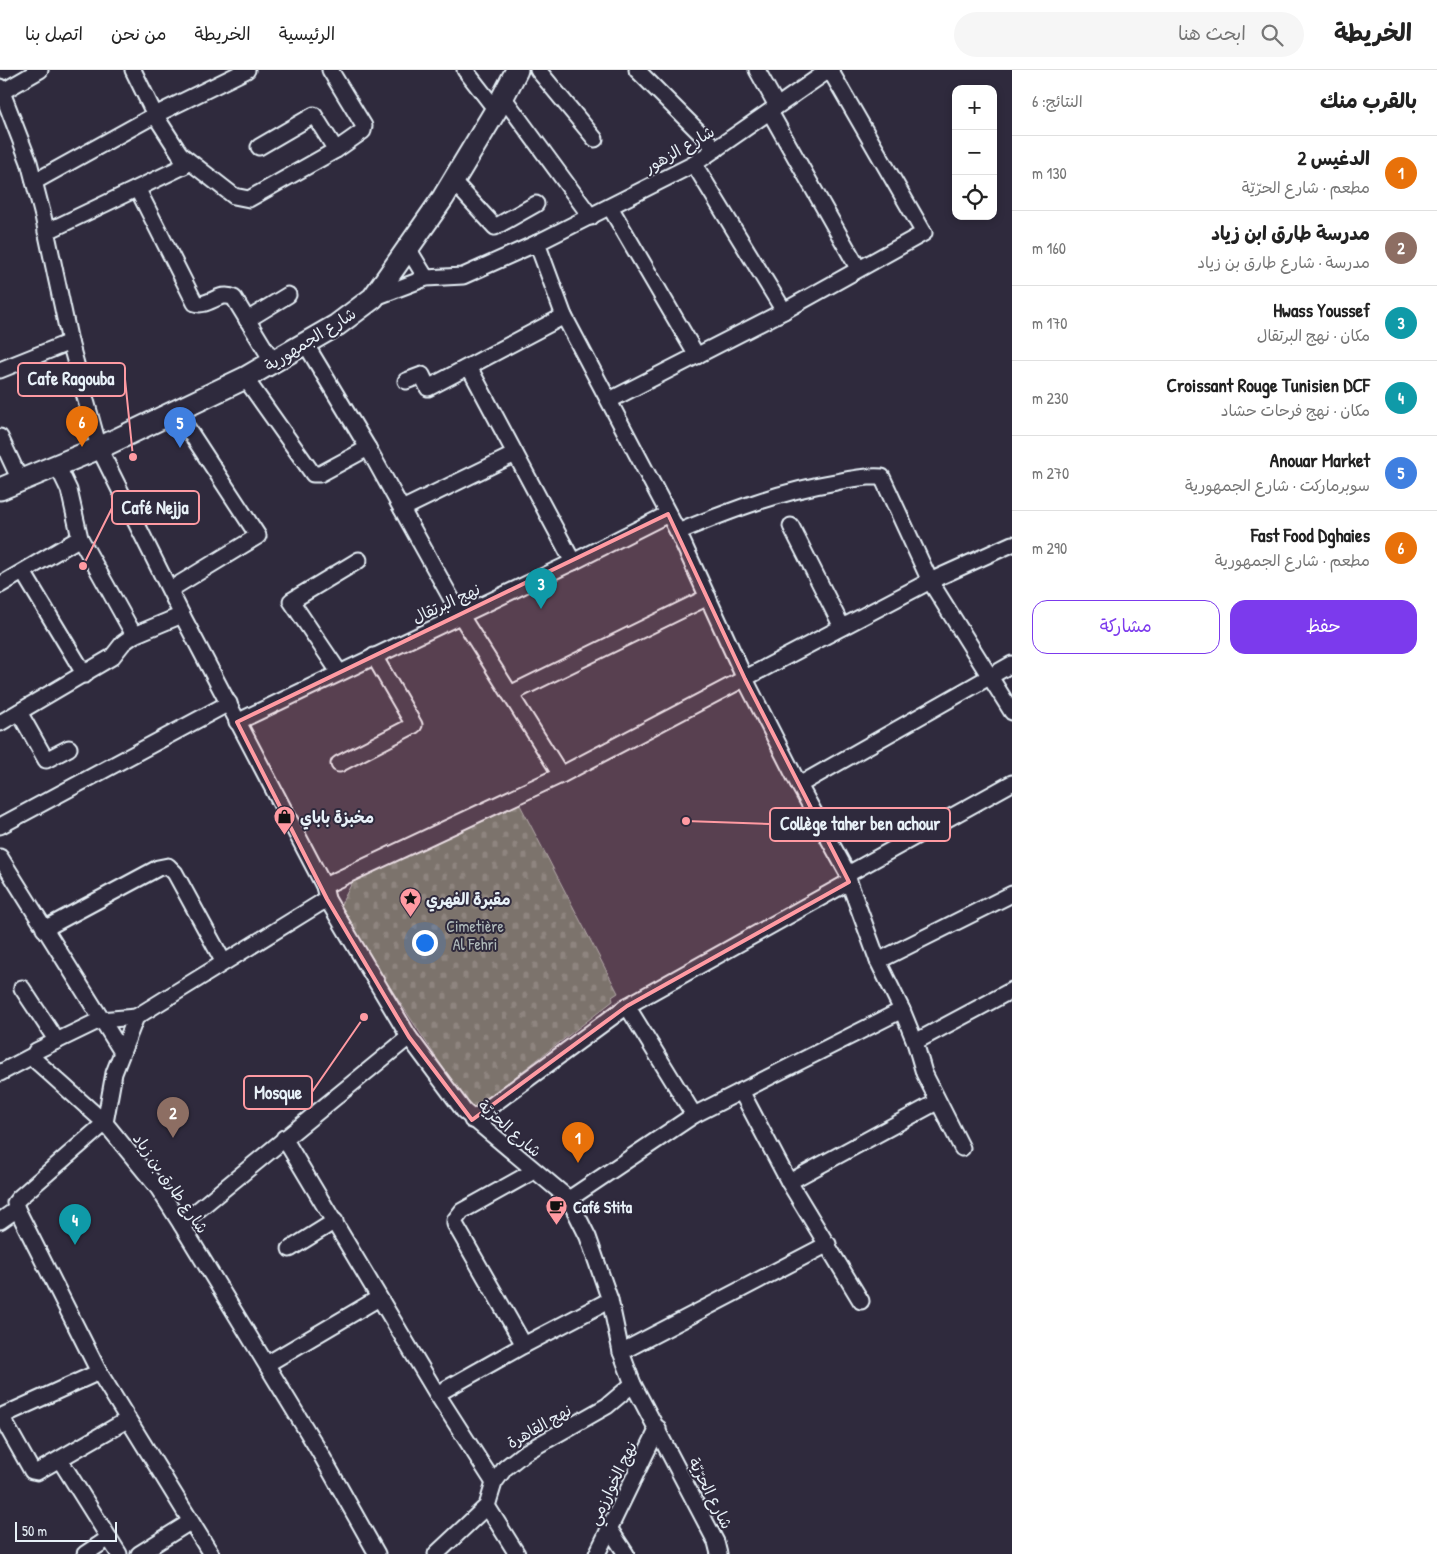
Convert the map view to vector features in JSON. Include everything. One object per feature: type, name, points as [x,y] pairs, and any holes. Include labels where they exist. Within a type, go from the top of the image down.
[{"type":"street","points":[[1,91],[40,70]]},
{"type":"street","points":[[46,232],[184,167],[180,154],[155,115],[134,70]]},
{"type":"street","points":[[180,154],[234,196],[249,199],[360,135],[364,126],[330,70]]},
{"type":"street","points":[[465,70],[499,103],[591,217]]},
{"type":"street","name":"شارع الجمهورية","points":[[0,489],[99,448],[245,378],[337,325],[373,298],[409,250],[453,182],[517,70]]},
{"type":"street","points":[[538,70],[595,139]]},
{"type":"street","points":[[637,70],[716,149]]},
{"type":"street","points":[[756,70],[774,109],[858,268]]},
{"type":"street","points":[[34,182],[155,115],[242,71]]},
{"type":"street","points":[[610,400],[784,311],[858,268],[924,233],[824,71]]},
{"type":"street","name":"شارع الزهور","points":[[373,298],[426,278],[463,276],[591,217],[694,164],[774,109],[824,71]]},
{"type":"street","name":"شارع الحرّيّة","points":[[1,91],[34,182],[70,342],[99,448],[171,589],[182,615],[325,892],[409,1037],[472,1120],[569,1199],[588,1237],[610,1300],[621,1352],[633,1384],[658,1428],[716,1542],[719,1554]]},
{"type":"street","points":[[259,147],[314,115],[336,150]]},
{"type":"street","points":[[694,164],[784,311]]},
{"type":"street","points":[[453,182],[484,222],[495,227],[536,204]]},
{"type":"street","points":[[138,190],[195,303],[201,304],[221,296],[234,298],[273,362]]},
{"type":"street","points":[[610,207],[697,356]]},
{"type":"street","points":[[537,242],[564,316],[678,532],[746,680],[848,878],[878,961],[915,1042],[924,1073],[937,1102],[962,1148]]},
{"type":"street","points":[[409,250],[426,278]]},
{"type":"street","points":[[247,320],[288,296]]},
{"type":"street","points":[[406,381],[422,375],[428,388],[564,316]]},
{"type":"street","points":[[0,370],[70,342]]},
{"type":"street","points":[[305,343],[368,448],[461,616],[561,775]]},
{"type":"street","points":[[469,367],[573,562]]},
{"type":"street","points":[[245,378],[314,474],[320,474],[368,448]]},
{"type":"street","points":[[171,589],[258,536],[177,412]]},
{"type":"street","points":[[0,437],[20,480]]},
{"type":"street","points":[[402,509],[515,454]]},
{"type":"street","points":[[57,465],[69,490],[80,538],[134,635]]},
{"type":"street","points":[[678,532],[763,499],[824,484],[864,477],[882,477],[930,581],[1012,712]]},
{"type":"street","name":"نهج البرتقال","points":[[237,722],[573,562],[668,514]]},
{"type":"street","points":[[791,526],[842,628]]},
{"type":"street","points":[[0,585],[80,538]]},
{"type":"street","points":[[0,1073],[34,1055],[36,1051],[100,1020],[136,1017],[325,892],[561,775],[746,680],[930,581],[1012,544]]},
{"type":"street","points":[[339,672],[291,601],[359,560]]},
{"type":"street","points":[[24,572],[84,675]]},
{"type":"street","points":[[510,694],[708,597]]},
{"type":"street","points":[[0,724],[112,657],[122,643],[134,635],[182,615]]},
{"type":"street","points":[[339,764],[414,725],[374,656]]},
{"type":"street","points":[[799,785],[1012,664]]},
{"type":"street","points":[[0,826],[228,703]]},
{"type":"street","points":[[18,712],[46,760],[69,748]]},
{"type":"street","points":[[472,1120],[627,1006],[848,878],[1011,788]]},
{"type":"street","points":[[0,857],[100,1020],[122,1052]]},
{"type":"street","points":[[44,929],[158,868],[168,866],[175,873],[223,961]]},
{"type":"street","points":[[878,961],[1012,894]]},
{"type":"street","points":[[22,988],[57,1041]]},
{"type":"street","points":[[915,1042],[1012,990]]},
{"type":"street","points":[[627,1006],[694,1115]]},
{"type":"street","points":[[569,1199],[694,1115],[902,1010]]},
{"type":"street","points":[[136,1017],[114,1073],[106,1124],[18,1198],[15,1203],[99,1372],[211,1554]]},
{"type":"street","points":[[181,1224],[409,1037]]},
{"type":"street","name":"شارع طارق بن زياد","points":[[34,1055],[36,1061],[106,1124],[158,1188],[267,1364],[377,1554]]},
{"type":"street","points":[[740,1091],[789,1182],[861,1301]]},
{"type":"street","points":[[789,1182],[937,1102]]},
{"type":"street","points":[[284,1138],[437,1394],[494,1482]]},
{"type":"street","points":[[524,1345],[455,1224],[455,1220],[462,1211],[534,1171]]},
{"type":"street","points":[[0,1221],[17,1209]]},
{"type":"street","points":[[290,1249],[335,1221]]},
{"type":"street","points":[[621,1352],[828,1244]]},
{"type":"street","points":[[267,1364],[379,1298]]},
{"type":"street","points":[[437,1394],[524,1345],[610,1300]]},
{"type":"street","points":[[99,1372],[3,1416],[33,1471],[37,1472],[60,1460],[127,1420]]},
{"type":"street","name":"نهج القاهرة","points":[[487,1506],[494,1482],[505,1468],[524,1453],[607,1406],[633,1384]]},
{"type":"street","name":"نهج الخوارزمي","points":[[597,1554],[658,1428]]},
{"type":"street","points":[[60,1460],[119,1554]]},
{"type":"street","points":[[436,1554],[487,1506],[517,1554]]},
{"type":"street","points":[[139,1554],[190,1522]]},
{"type":"street","points":[[609,1528],[626,1554]]},
{"type":"street","points":[[85,1554],[109,1538]]},
{"type":"highlighted area","points":[[668,514],[745,679],[849,882],[627,1006],[472,1120],[409,1037],[327,899],[237,722]]},
{"type":"green space","name":"Cimetière Al Fehri","points":[[519,803],[618,993],[612,997],[613,1001],[475,1108],[461,1095],[343,916],[340,906],[354,879]]},
{"type":"place","name":"Fast Food Dghaies","points":[[82,447]]},
{"type":"place","name":"Anouar Market","points":[[180,448]]},
{"type":"place","name":"Cafe Ragouba","points":[[133,457]]},
{"type":"place","name":"Café Nejja","points":[[83,566]]},
{"type":"place","name":"Hwass Youssef","points":[[541,609]]},
{"type":"place","name":"Collège taher ben achour","points":[[686,821]]},
{"type":"place","name":"مخبزة باباي","points":[[284,836]]},
{"type":"place","name":"مقبرة الفهري","points":[[410,918]]},
{"type":"place","name":"Mosque","points":[[364,1017]]},
{"type":"place","name":"مدرسة طارق ابن زياد","points":[[173,1138]]},
{"type":"place","name":"الدغيس 2","points":[[578,1163]]},
{"type":"place","name":"Café Stita","points":[[557,1226]]},
{"type":"place","name":"Croissant Rouge Tunisien DCF","points":[[75,1245]]}]
